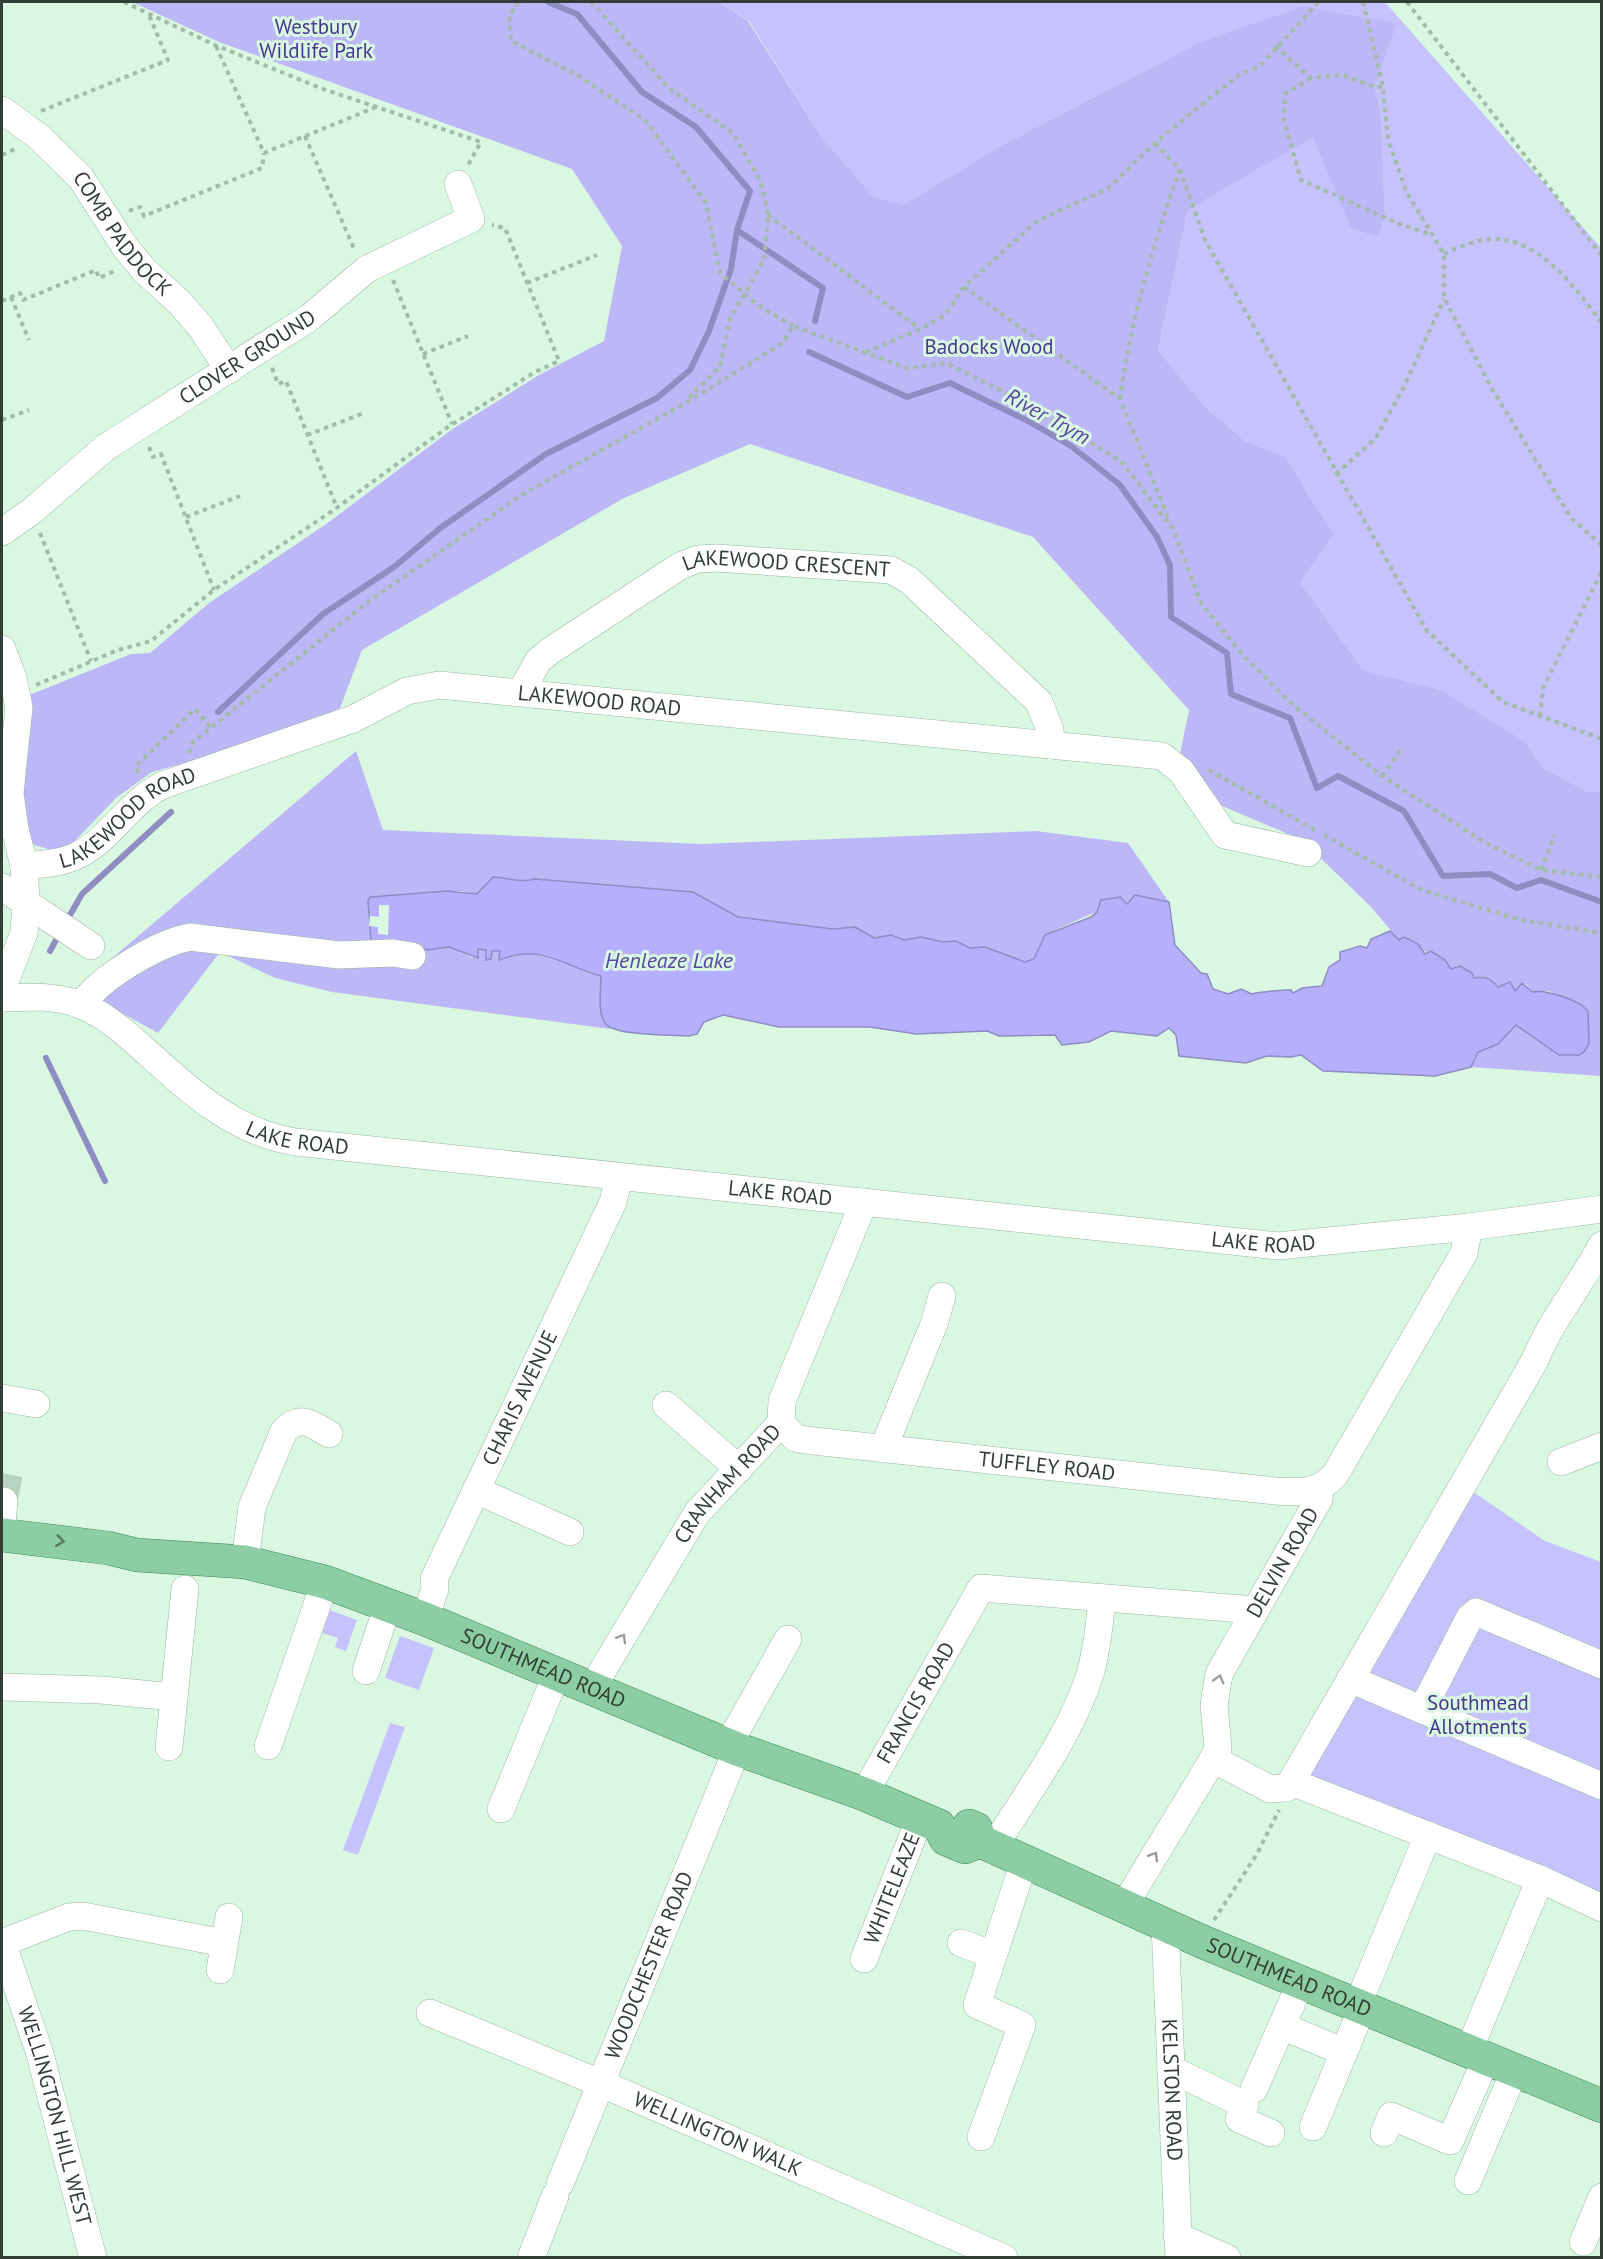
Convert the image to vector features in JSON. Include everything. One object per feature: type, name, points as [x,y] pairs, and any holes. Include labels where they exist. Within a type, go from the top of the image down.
[{"type":"main road","name":"SOUTHMEAD ROAD","points":[[2,1535],[108,1548],[137,1555],[245,1562],[326,1582],[425,1619],[733,1747],[864,1794],[930,1822],[945,1839],[965,1847],[987,1844],[1203,1942],[1602,2106]]},
{"type":"main road","name":"SOUTHMEAD ROAD","points":[[2,1556],[98,1568],[137,1555]]},
{"type":"street","name":"COMB PADDOCK","points":[[9,115],[39,137],[81,178],[137,262],[200,326],[229,370]]},
{"type":"street","points":[[458,184],[471,219]]},
{"type":"street","name":"CLOVER GROUND","points":[[2,532],[32,511],[106,447],[309,318],[374,266],[471,219]]},
{"type":"street","name":"LAKEWOOD CRESCENT","points":[[521,692],[538,661],[550,651],[680,566],[698,559],[717,558],[891,570],[909,580],[1039,702],[1050,730],[1051,745]]},
{"type":"street","points":[[2,649],[16,694],[18,717],[10,793],[15,829],[24,866],[26,901],[24,933],[2,989]]},
{"type":"street","name":"LAKEWOOD ROAD","points":[[24,866],[58,863],[86,850],[102,839],[147,793],[163,785],[320,732],[353,719],[407,691],[423,687],[521,692],[1162,756],[1190,768],[1224,835],[1308,853]]},
{"type":"street","points":[[2,887],[91,946]]},
{"type":"street","points":[[81,1005],[98,987],[147,954],[174,940],[190,937],[339,955],[393,953],[412,956]]},
{"type":"street","name":"LAKE ROAD","points":[[2,998],[35,997],[81,1005],[131,1038],[216,1111],[278,1139],[1278,1246],[1469,1227],[1602,1209]]},
{"type":"street","name":"CHARIS AVENUE","points":[[425,1619],[435,1589],[434,1579],[614,1202],[619,1177]]},
{"type":"street","name":"CRANHAM ROAD","points":[[592,1688],[698,1513],[781,1423],[782,1401],[864,1202]]},
{"type":"street","name":"DELVIN ROAD","points":[[1124,1906],[1218,1748],[1214,1705],[1219,1674],[1319,1499],[1320,1488],[1335,1475],[1464,1253],[1469,1227]]},
{"type":"street","points":[[1288,1785],[1529,1370],[1546,1334],[1583,1280],[1602,1245]]},
{"type":"street","points":[[883,1449],[934,1324],[942,1296]]},
{"type":"street","points":[[2,1398],[36,1404]]},
{"type":"street","points":[[666,1405],[739,1468]]},
{"type":"street","points":[[245,1562],[252,1508],[284,1431],[293,1422],[303,1420],[329,1434]]},
{"type":"street","name":"TUFFLEY ROAD","points":[[781,1423],[795,1437],[805,1440],[1275,1491],[1306,1492],[1320,1488]]},
{"type":"street","points":[[1561,1462],[1602,1446]]},
{"type":"street","points":[[476,1490],[570,1532]]},
{"type":"street","points":[[268,1746],[326,1582]]},
{"type":"street","name":"FRANCIS ROAD","points":[[864,1794],[981,1588],[1102,1598]]},
{"type":"street","points":[[169,1747],[185,1589]]},
{"type":"street","points":[[987,1844],[1071,1721],[1090,1672],[1098,1641],[1102,1598],[1255,1610]]},
{"type":"street","points":[[366,1671],[388,1605]]},
{"type":"street","points":[[1422,1710],[1470,1617],[1476,1612],[1602,1665]]},
{"type":"street","name":"WOODCHESTER ROAD","points":[[531,2258],[733,1747],[788,1639]]},
{"type":"street","points":[[501,1809],[557,1673]]},
{"type":"street","points":[[1350,1679],[1602,1786]]},
{"type":"street","points":[[2,1687],[82,1689],[174,1697]]},
{"type":"street","points":[[1213,1759],[1270,1790],[1288,1785],[1428,1835],[1540,1879],[1602,1908]]},
{"type":"street","name":"WHITELEAZE","points":[[864,1959],[930,1822]]},
{"type":"street","points":[[1313,2127],[1428,1835]]},
{"type":"street","points":[[981,2137],[1022,2025],[977,2005],[1025,1860]]},
{"type":"street","points":[[1468,2181],[1491,2059],[1540,1879]]},
{"type":"street","points":[[2,1942],[69,1917],[83,1916],[227,1930],[220,1970]]},
{"type":"street","name":"KELSTON ROAD","points":[[1165,1924],[1178,2247]]},
{"type":"street","name":"WELLINGTON HILL WEST","points":[[2,1942],[40,2054],[93,2258]]},
{"type":"street","points":[[961,1943],[993,1955]]},
{"type":"street","points":[[1254,2089],[1301,1982]]},
{"type":"street","name":"WELLINGTON WALK","points":[[430,2013],[600,2083],[1004,2258]]},
{"type":"street","points":[[1289,2029],[1344,2052]]},
{"type":"street","points":[[1384,2133],[1391,2116],[1450,2141],[1491,2059]]},
{"type":"street","points":[[1171,2069],[1245,2105],[1239,2119],[1271,2133]]},
{"type":"street","points":[[1583,2242],[1602,2197]]},
{"type":"street","points":[[1178,2247],[1227,2258]]},
{"type":"path","points":[[124,2],[215,45],[323,89],[481,142],[458,184]]},
{"type":"path","points":[[519,2],[509,15],[511,41],[577,75],[645,120],[706,203],[720,273],[759,306],[793,326]]},
{"type":"path","points":[[591,2],[670,89],[733,132],[761,182],[768,215],[764,260],[730,319],[720,366],[684,404]]},
{"type":"path","points":[[865,352],[921,330],[945,315],[964,287],[1037,221],[1107,189],[1155,143],[1239,75],[1260,66],[1275,46],[1319,2]]},
{"type":"path","points":[[1336,474],[1375,439],[1403,389],[1444,298],[1444,254],[1407,193],[1388,140],[1383,87],[1364,2]]},
{"type":"path","points":[[1407,2],[1602,256]]},
{"type":"path","points":[[9,115],[168,60],[149,15]]},
{"type":"path","points":[[108,220],[140,207],[144,216],[262,168],[264,153],[215,45]]},
{"type":"path","points":[[1275,46],[1311,78]]},
{"type":"path","points":[[1383,87],[1376,87],[1342,75],[1311,78],[1285,94],[1284,121],[1301,180],[1399,224],[1430,234]]},
{"type":"path","points":[[264,153],[376,107]]},
{"type":"path","points":[[305,136],[423,354],[452,424]]},
{"type":"path","points":[[1155,143],[1179,170],[1205,240],[1427,631],[1503,702],[1602,739]]},
{"type":"path","points":[[1173,529],[1120,399],[1128,344],[1146,269],[1179,170]]},
{"type":"path","points":[[768,215],[921,330]]},
{"type":"path","points":[[16,694],[91,661],[151,641],[214,590],[337,508],[452,424],[535,372],[559,361],[505,228],[471,219]]},
{"type":"path","points":[[1444,254],[1458,247],[1496,239],[1519,244],[1548,262],[1579,293],[1602,323]]},
{"type":"path","points":[[527,283],[597,255]]},
{"type":"path","points":[[2,301],[20,293],[22,300],[96,270],[99,278],[137,262]]},
{"type":"path","points":[[964,287],[1120,399]]},
{"type":"path","points":[[11,297],[29,340]]},
{"type":"path","points":[[1444,298],[1491,387],[1571,518],[1602,545]]},
{"type":"path","points":[[423,354],[468,336]]},
{"type":"path","points":[[263,347],[278,384],[286,381],[337,508]]},
{"type":"path","points":[[2,420],[29,410]]},
{"type":"path","points":[[308,435],[364,413]]},
{"type":"path","points":[[140,424],[153,457],[161,454],[214,590]]},
{"type":"path","points":[[186,517],[240,496]]},
{"type":"path","points":[[32,511],[91,661]]},
{"type":"path","points":[[1540,716],[1543,688],[1602,572]]},
{"type":"path","points":[[147,793],[136,766],[195,709],[212,729]]},
{"type":"path","points":[[1382,776],[1402,748]]},
{"type":"path","points":[[1190,768],[1422,890],[1521,920],[1602,933]]},
{"type":"path","points":[[1541,870],[1555,835]]},
{"type":"path","points":[[1203,1942],[1257,1854],[1288,1785]]},
{"type":"green space","name":"Badocks Wood","points":[[132,2],[720,2],[748,21],[823,139],[873,197],[903,205],[1000,146],[1198,43],[1304,6],[1397,24],[1375,87],[1381,116],[1385,217],[1378,237],[1351,229],[1313,137],[1188,210],[1158,350],[1205,407],[1245,441],[1284,456],[1333,534],[1300,582],[1363,670],[1441,690],[1525,741],[1542,767],[1586,791],[1601,792],[1601,1076],[1471,1067],[1478,1052],[1498,1044],[1516,1024],[1559,1055],[1570,1053],[1586,1008],[1549,991],[1532,992],[1526,984],[1515,991],[1510,982],[1498,987],[1482,976],[1474,978],[1457,966],[1451,969],[1404,937],[1399,940],[1371,907],[1302,840],[1213,802],[1180,754],[1189,710],[1033,537],[750,444],[624,498],[362,650],[340,708],[323,718],[210,756],[152,772],[116,798],[71,845],[52,850],[34,845],[24,833],[19,793],[27,696],[131,654],[150,653],[209,603],[329,522],[451,430],[539,375],[604,341],[622,246],[572,169],[219,42]]},
{"type":"green space","points":[[720,2],[1385,2],[1601,248],[1601,792],[1586,791],[1542,767],[1525,741],[1441,690],[1363,670],[1300,582],[1284,456],[1245,441],[1205,407],[1158,350],[1188,210],[1314,136],[1351,229],[1378,237],[1385,217],[1381,116],[1375,87],[1397,24],[1198,43],[1000,146],[903,205],[873,198],[823,139],[749,21]]},
{"type":"green space","points":[[356,751],[383,830],[701,844],[1036,831],[1128,843],[1169,902],[1155,899],[1140,900],[1106,908],[1089,915],[1045,935],[1034,959],[1025,962],[985,947],[970,948],[956,941],[943,942],[921,937],[904,940],[891,935],[874,938],[855,927],[833,929],[738,917],[693,892],[493,877],[477,894],[461,891],[374,896],[368,901],[369,926],[443,948],[455,948],[473,958],[478,949],[487,950],[486,960],[492,951],[500,951],[500,959],[515,955],[540,955],[601,976],[601,1013],[610,1029],[332,992],[275,978],[220,952],[158,1033],[77,988]]},
{"type":"green space","name":"Southmead Allotments","points":[[1466,1487],[1545,1541],[1601,1562],[1601,1896],[1302,1777]]},
{"type":"green space","points":[[330,1610],[357,1620],[346,1651],[335,1647],[338,1638],[322,1633]]},
{"type":"green space","points":[[400,1636],[434,1648],[419,1690],[385,1678]]},
{"type":"green space","points":[[390,1723],[405,1727],[358,1855],[343,1850]]},
{"type":"water","name":"Henleaze Lake","points":[[493,877],[693,892],[738,917],[833,929],[855,927],[874,938],[891,935],[904,940],[921,937],[943,942],[956,941],[970,948],[985,947],[1025,962],[1034,959],[1045,935],[1091,917],[1097,912],[1101,900],[1120,897],[1127,904],[1135,895],[1169,902],[1175,945],[1201,973],[1207,974],[1213,989],[1228,994],[1241,989],[1252,994],[1287,990],[1293,993],[1302,988],[1322,986],[1329,967],[1340,960],[1340,952],[1360,946],[1367,948],[1371,939],[1390,931],[1399,940],[1404,937],[1418,944],[1425,954],[1431,951],[1445,960],[1451,969],[1460,966],[1472,973],[1474,978],[1488,978],[1498,987],[1510,982],[1515,991],[1522,983],[1532,992],[1553,994],[1570,999],[1588,1011],[1589,1043],[1584,1052],[1579,1055],[1559,1055],[1516,1025],[1498,1044],[1478,1052],[1471,1067],[1435,1076],[1323,1071],[1301,1055],[1267,1056],[1246,1063],[1179,1056],[1176,1035],[1169,1028],[1157,1036],[1111,1031],[1089,1042],[1062,1045],[1055,1035],[999,1036],[987,1031],[916,1034],[870,1027],[779,1027],[723,1015],[704,1022],[697,1034],[689,1036],[631,1033],[610,1027],[605,1023],[600,1006],[601,976],[551,957],[528,954],[514,955],[499,960],[500,951],[492,951],[491,959],[486,960],[486,950],[478,949],[478,958],[449,947],[427,950],[416,945],[371,941],[368,901],[370,897],[447,891],[477,894]]},
{"type":"pier","points":[[379,905],[389,905],[388,935],[378,934],[378,927],[369,926],[370,916],[379,917]]},
{"type":"waterway","name":"River Trym","points":[[548,2],[577,14],[642,92],[696,127],[750,191],[737,230],[823,288],[815,321]]},
{"type":"waterway","points":[[218,712],[323,614],[394,567],[439,529],[546,454],[657,398],[690,370],[709,331],[731,269],[737,230]]},
{"type":"waterway","name":"River Trym","points":[[809,352],[907,397],[950,383],[1028,421],[1071,446],[1120,485],[1157,537],[1170,565],[1171,617],[1227,653],[1231,694],[1290,718],[1317,788],[1338,776],[1404,811],[1443,876],[1490,874],[1517,888],[1541,880],[1602,902]]},
{"type":"waterway","points":[[66,922],[82,894],[171,812]]},
{"type":"waterway","points":[[50,951],[60,933]]},
{"type":"waterway","points":[[46,1058],[105,1181]]},
{"type":"tunnel","points":[[4,1501],[11,1465]]},
{"type":"park label","name":"Westbury Wildlife Park","points":[[316,39]]}]
